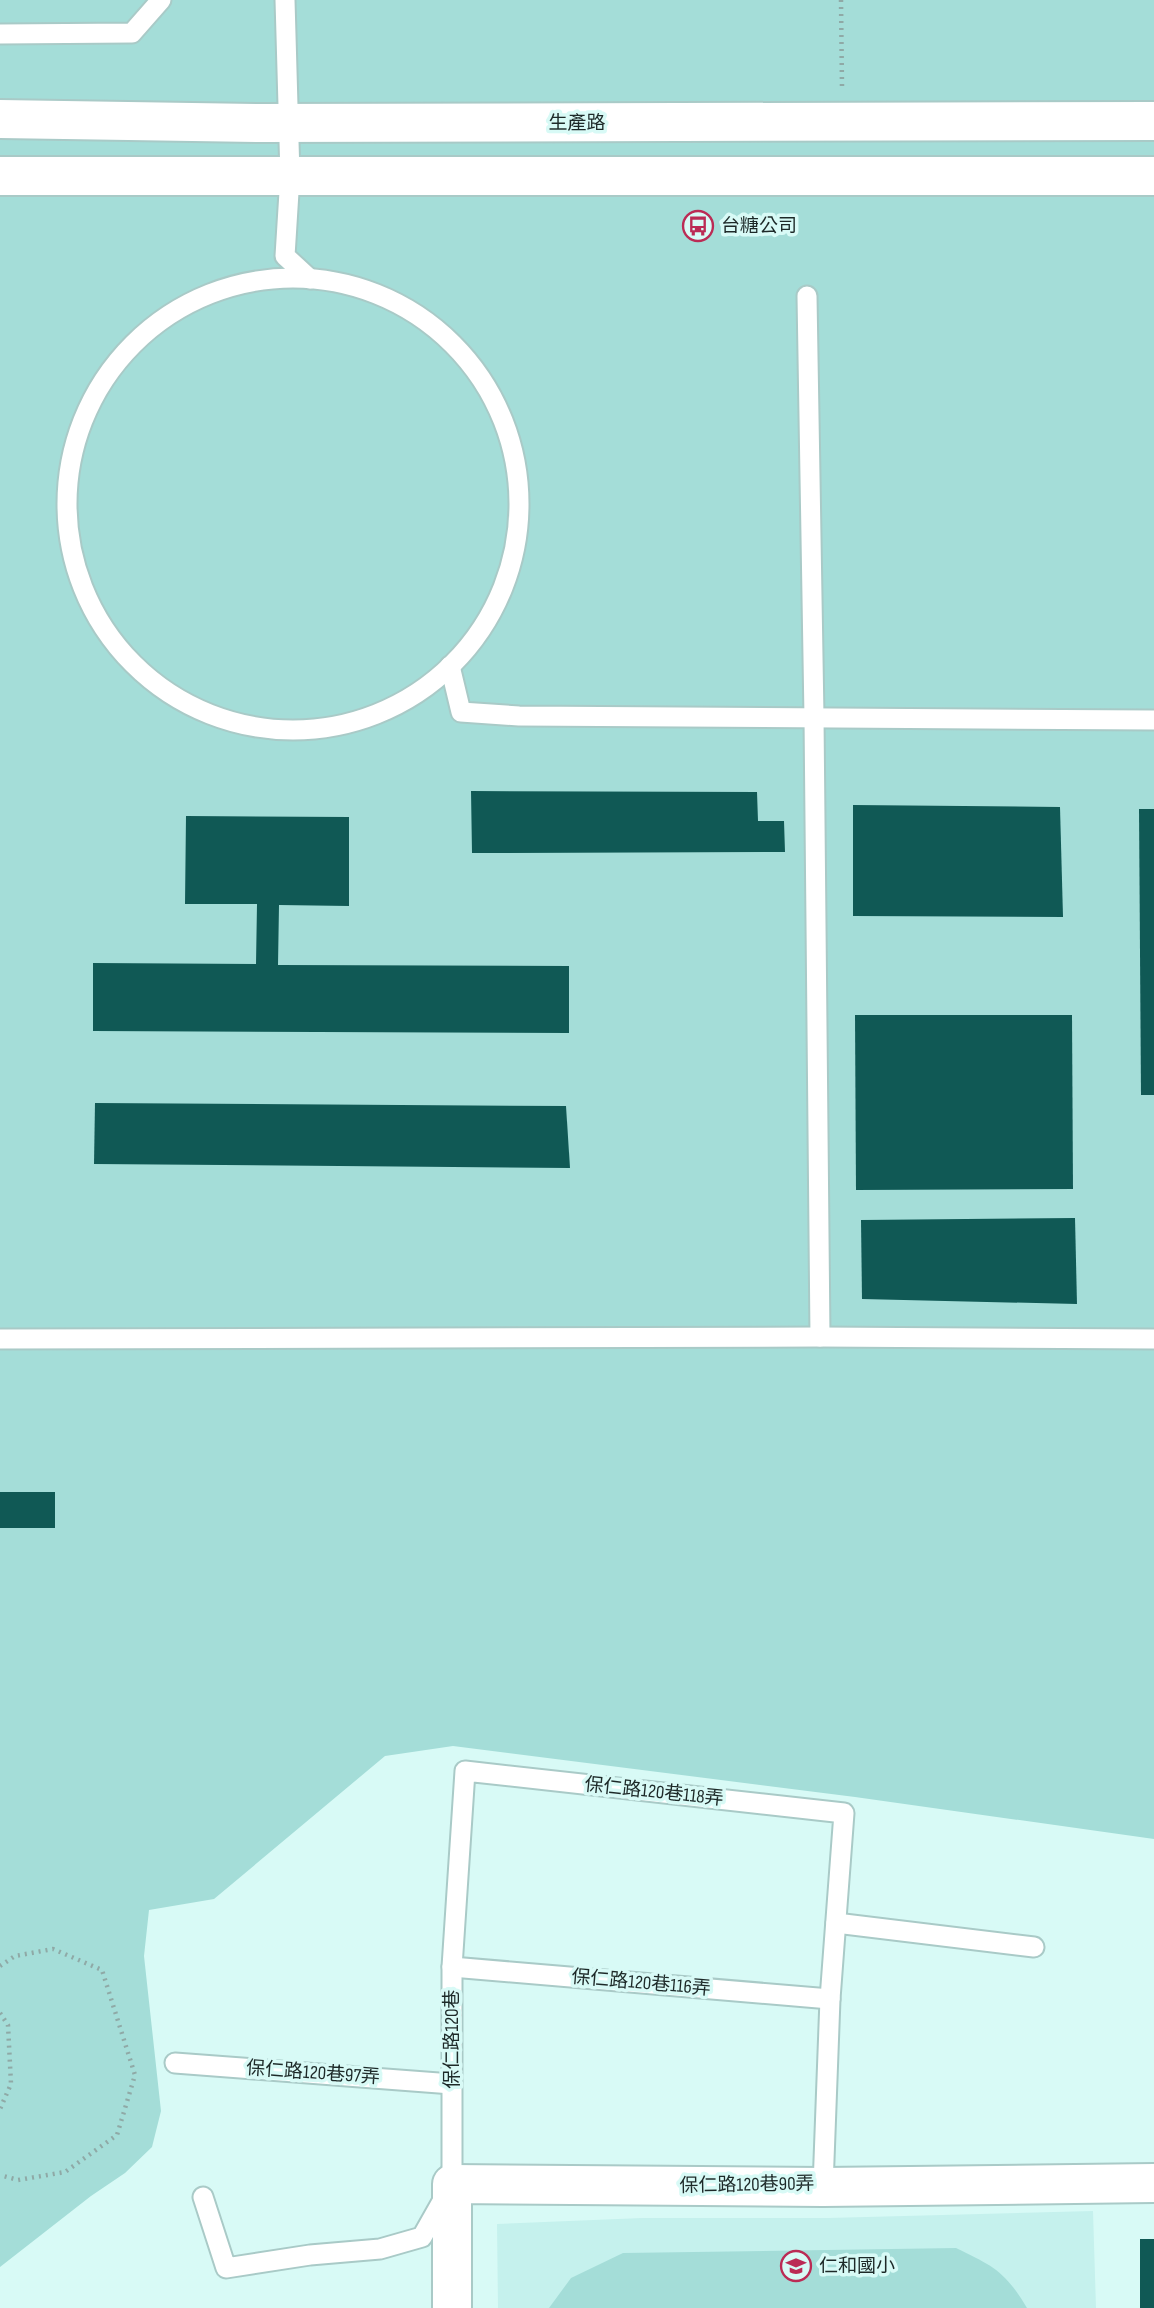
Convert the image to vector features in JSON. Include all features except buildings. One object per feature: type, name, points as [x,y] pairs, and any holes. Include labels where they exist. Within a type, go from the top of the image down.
[{"type":"street","name":"生產路","points":[[0,119],[289,123],[1154,121]]},
{"type":"street","points":[[0,176],[1154,176]]},
{"type":"street","points":[[823,2187],[1154,2183]]},
{"type":"street","name":"保仁路120巷90弄","points":[[452,2185],[823,2187]]},
{"type":"street","name":"保仁路120巷","points":[[452,2185],[452,2308]]},
{"type":"lane","points":[[0,34],[132,33],[161,0]]},
{"type":"lane","points":[[285,0],[290,176],[285,256],[310,279]]},
{"type":"lane","points":[[289,277],[310,279],[362,287],[427,320],[479,371],[512,436],[522,508],[509,580],[474,644],[450,666],[420,694],[354,724],[281,732],[205,714],[140,673],[92,612],[67,539],[68,462],[96,389],[146,330],[213,291],[289,277]]},
{"type":"lane","points":[[807,296],[820,1337]]},
{"type":"lane","points":[[450,666],[461,712],[519,716],[1154,720]]},
{"type":"lane","points":[[0,1339],[1154,1339]]},
{"type":"lane","name":"保仁路120巷118弄","points":[[465,1770],[844,1813]]},
{"type":"lane","name":"保仁路120巷","points":[[452,2185],[452,1967],[465,1770]]},
{"type":"lane","name":"保仁路120巷90弄","points":[[823,2187],[830,1999],[844,1813]]},
{"type":"lane","points":[[836,1923],[1034,1947]]},
{"type":"lane","name":"保仁路120巷116弄","points":[[452,1967],[830,1999]]},
{"type":"lane","name":"保仁路120巷97弄","points":[[175,2063],[452,2084]]},
{"type":"lane","points":[[203,2197],[226,2268],[310,2255],[380,2249],[422,2237],[452,2185]]},
{"type":"path","points":[[842,0],[842,123]]},
{"type":"path","points":[[0,1966],[15,1956],[53,1950],[103,1970],[135,2075],[117,2135],[65,2172],[18,2180],[0,2175]]},
{"type":"path","points":[[0,2013],[8,2025],[11,2084],[0,2109]]},
{"type":"shaded area","points":[[0,0],[1154,0],[1154,1839],[855,1797],[453,1746],[385,1756],[214,1899],[149,1910],[144,1956],[161,2111],[152,2147],[125,2173],[0,2267]]},
{"type":"shaded area","name":"仁和國小","points":[[1093,2211],[1096,2308],[498,2308],[497,2224],[642,2218],[828,2218]]},
{"type":"shaded area","points":[[956,2248],[997,2271],[1012,2286],[1027,2308],[549,2308],[571,2278],[623,2253]]},
{"type":"place","name":"台糖公司","points":[[698,226]]},
{"type":"place","name":"仁和國小","points":[[796,2266]]}]
